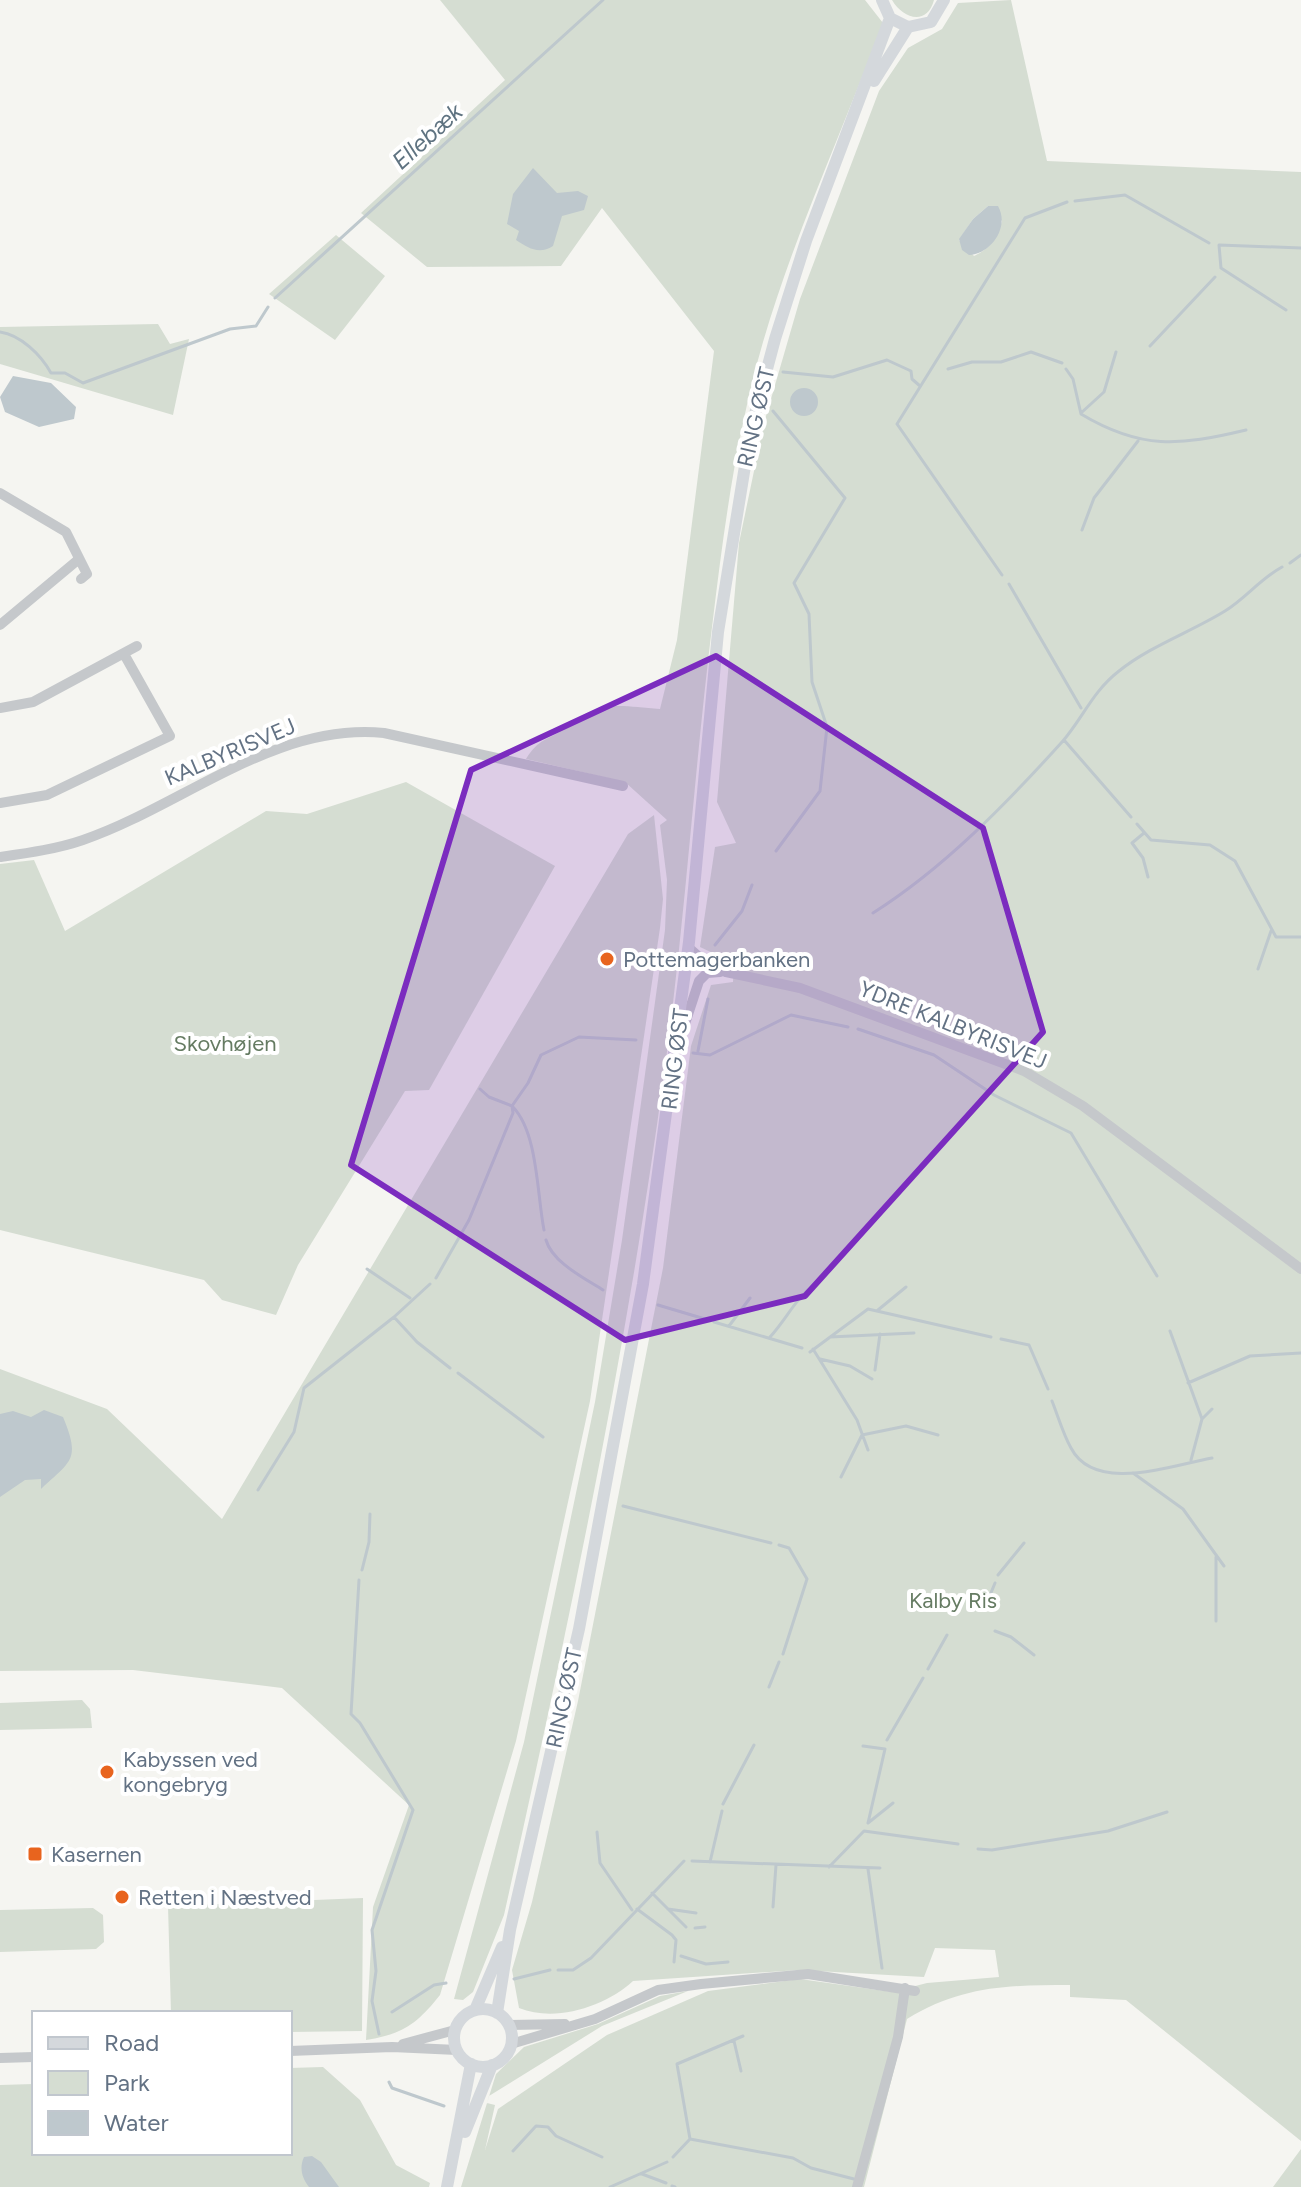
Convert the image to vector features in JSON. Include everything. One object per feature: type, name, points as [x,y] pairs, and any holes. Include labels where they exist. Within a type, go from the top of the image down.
[{"type":"main road","points":[[882,0],[890,18],[908,27],[931,22],[944,0]]},
{"type":"main road","name":"RING ØST","points":[[497,2013],[510,1930],[579,1629],[643,1284],[689,948],[718,632],[751,429],[799,264],[890,18]]},
{"type":"main road","name":"RING ØST","points":[[861,100],[908,27]]},
{"type":"main road","name":"RING ØST","points":[[475,2010],[510,1930]]},
{"type":"main road","points":[[456,2153],[492,2065],[508,2053],[511,2044],[509,2025],[497,2013],[475,2010],[463,2017],[455,2030],[457,2050],[471,2064],[492,2065]]},
{"type":"main road","points":[[447,2187],[471,2064]]},
{"type":"street","points":[[0,493],[66,532],[87,574],[81,579]]},
{"type":"street","points":[[0,625],[79,559]]},
{"type":"street","points":[[0,708],[33,702],[137,646]]},
{"type":"street","points":[[0,803],[47,795],[170,736],[124,654]]},
{"type":"street","name":"KALBYRISVEJ","points":[[0,857],[84,839],[272,752],[355,731],[384,733],[623,786]]},
{"type":"street","name":"YDRE KALBYRISVEJ","points":[[689,948],[708,965],[726,972],[800,988],[1024,1071],[1083,1106],[1301,1269]]},
{"type":"street","points":[[677,1047],[699,981],[707,973],[726,972]]},
{"type":"street","points":[[511,2044],[575,2024],[658,1990],[808,1974],[910,1990],[857,2187]]},
{"type":"street","points":[[509,2025],[575,2024]]},
{"type":"street","points":[[392,2047],[455,2030]]},
{"type":"street","points":[[292,2051],[392,2047],[457,2050]]},
{"type":"street","points":[[0,2058],[32,2057]]},
{"type":"highlighted area","points":[[716,656],[983,828],[1043,1032],[805,1296],[625,1340],[351,1165],[471,770]]},
{"type":"green space","points":[[440,0],[865,0],[883,23],[790,261],[763,342],[746,410],[717,584],[678,961],[632,1286],[572,1601],[504,1915],[473,1992],[463,2000],[454,1999],[524,1742],[595,1402],[622,1240],[665,930],[667,880],[660,825],[667,820],[625,782],[526,759],[539,743],[599,708],[660,709],[677,640],[714,351],[602,208],[561,266],[427,267],[361,213],[505,80]]},
{"type":"green space","points":[[892,0],[934,0],[926,14],[914,17],[902,12]]},
{"type":"green space","name":"Kalby Ris","points":[[1011,0],[1047,161],[1301,172],[1301,2141],[1126,2000],[1070,1997],[1070,1985],[1005,1987],[947,2000],[907,2019],[864,2187],[461,2187],[487,2103],[495,2105],[485,2150],[498,2109],[607,2035],[708,1991],[800,1979],[892,1992],[927,1983],[999,1977],[995,1950],[935,1948],[924,1977],[799,1970],[633,1981],[609,1998],[580,2010],[549,2014],[519,2008],[512,1970],[532,1902],[578,1701],[663,1268],[691,1046],[711,985],[733,982],[734,963],[700,947],[715,847],[736,843],[717,802],[739,543],[764,423],[800,299],[879,91],[908,48],[942,29],[958,3]],"holes":[[[988,206],[1002,221],[992,242],[974,256],[959,240],[973,219]]]},
{"type":"green space","points":[[336,235],[385,276],[335,340],[269,294]]},
{"type":"green space","points":[[158,324],[170,344],[189,339],[173,415],[0,364],[0,327]]},
{"type":"green space","name":"Skovhøjen","points":[[406,782],[555,866],[429,1090],[405,1091],[298,1265],[276,1315],[222,1300],[204,1280],[0,1230],[0,864],[34,860],[65,931],[266,811],[307,814]]},
{"type":"green space","points":[[654,815],[663,899],[660,928],[590,1401],[516,1741],[440,1995],[424,2013],[400,2031],[366,2040],[373,1907],[409,1805],[282,1688],[133,1670],[0,1671],[0,1369],[107,1409],[222,1519],[628,834]]},
{"type":"green space","points":[[82,1700],[90,1709],[92,1728],[0,1730],[0,1703]]},
{"type":"green space","points":[[363,1898],[362,2031],[292,2032],[292,2011],[171,2011],[168,1906]]},
{"type":"green space","points":[[93,1908],[103,1915],[104,1942],[96,1949],[0,1952],[0,1910]]},
{"type":"green space","points":[[688,1991],[602,2026],[489,2096],[496,2074],[524,2047],[598,2024],[660,1996]]},
{"type":"green space","points":[[323,2067],[360,2100],[396,2165],[430,2183],[429,2187],[0,2187],[0,2085],[32,2084],[32,2155],[292,2155],[292,2068]]},
{"type":"green space","points":[[1301,2149],[1301,2187],[1273,2187]]},
{"type":"water","points":[[533,168],[557,193],[578,191],[588,196],[584,210],[562,216],[553,246],[543,250],[529,248],[516,240],[519,231],[507,224],[513,194]]},
{"type":"water","points":[[988,206],[998,206],[1002,222],[1000,230],[991,245],[969,255],[962,250],[959,239],[973,219]]},
{"type":"water","points":[[13,376],[51,383],[76,407],[74,419],[39,427],[5,412],[0,397]]},
{"type":"water","points":[[804,388],[814,392],[818,402],[814,412],[804,416],[794,412],[790,402],[794,392]]},
{"type":"water","points":[[44,1410],[63,1417],[71,1442],[70,1459],[41,1489],[41,1479],[25,1480],[0,1497],[0,1414],[13,1411],[31,1417]]},
{"type":"water","points":[[312,2156],[321,2162],[339,2187],[309,2187],[302,2165],[304,2157]]},
{"type":"waterway","name":"Ellebæk","points":[[275,298],[603,0]]},
{"type":"waterway","points":[[1075,201],[1125,195],[1209,243]]},
{"type":"waterway","points":[[1002,575],[897,424],[1025,218],[1067,202]]},
{"type":"waterway","points":[[1286,310],[1221,268],[1219,245],[1301,248]]},
{"type":"waterway","points":[[1150,346],[1215,277]]},
{"type":"waterway","name":"Ellebæk","points":[[0,332],[30,347],[51,373],[65,373],[83,383],[230,329],[256,326],[268,307]]},
{"type":"waterway","points":[[948,369],[972,362],[1001,362],[1031,352],[1062,363]]},
{"type":"waterway","points":[[1081,413],[1104,392],[1116,352]]},
{"type":"waterway","points":[[783,372],[833,377],[887,360],[911,371],[912,379],[920,386]]},
{"type":"waterway","points":[[1066,369],[1073,379],[1081,414],[1123,434],[1161,442],[1200,439],[1246,430]]},
{"type":"waterway","points":[[773,411],[845,498],[794,583],[809,614],[812,682],[827,727],[820,791],[776,851]]},
{"type":"waterway","points":[[1082,530],[1094,498],[1138,441]]},
{"type":"waterway","points":[[1290,563],[1301,555]]},
{"type":"waterway","points":[[873,913],[925,876],[1019,789],[1062,742],[1095,696],[1119,671],[1144,654],[1225,611],[1282,567]]},
{"type":"waterway","points":[[1009,584],[1081,708]]},
{"type":"waterway","points":[[1064,740],[1131,817]]},
{"type":"waterway","points":[[1137,824],[1151,840],[1210,845],[1235,861],[1276,937],[1301,937]]},
{"type":"waterway","points":[[1144,833],[1132,843],[1143,858],[1148,877]]},
{"type":"waterway","points":[[715,945],[742,911],[752,885]]},
{"type":"waterway","points":[[1258,969],[1271,931]]},
{"type":"waterway","points":[[698,1051],[708,999]]},
{"type":"waterway","points":[[693,1053],[710,1055],[791,1015],[848,1027]]},
{"type":"waterway","points":[[858,1029],[934,1055],[994,1095],[1071,1133],[1157,1276]]},
{"type":"waterway","points":[[480,1089],[489,1097],[512,1106],[528,1083],[541,1055],[579,1037],[636,1040]]},
{"type":"waterway","points":[[436,1278],[469,1220],[513,1113],[512,1106]]},
{"type":"waterway","points":[[513,1107],[521,1118],[532,1148],[544,1230]]},
{"type":"waterway","points":[[546,1240],[562,1262],[603,1290]]},
{"type":"waterway","points":[[367,1269],[410,1298]]},
{"type":"waterway","points":[[770,1337],[816,1283]]},
{"type":"waterway","points":[[258,1490],[294,1432],[304,1388],[394,1317],[430,1284]]},
{"type":"waterway","points":[[878,1310],[906,1287]]},
{"type":"waterway","points":[[729,1326],[750,1298]]},
{"type":"waterway","points":[[658,1305],[705,1319]]},
{"type":"waterway","points":[[810,1352],[868,1309],[991,1337]]},
{"type":"waterway","points":[[394,1317],[417,1342],[450,1368]]},
{"type":"waterway","points":[[714,1322],[802,1348]]},
{"type":"waterway","points":[[1170,1331],[1202,1419],[1191,1460]]},
{"type":"waterway","points":[[830,1337],[914,1333]]},
{"type":"waterway","points":[[875,1370],[880,1334]]},
{"type":"waterway","points":[[1001,1339],[1029,1345],[1048,1389]]},
{"type":"waterway","points":[[813,1349],[857,1420],[868,1450]]},
{"type":"waterway","points":[[1188,1383],[1250,1356],[1301,1353]]},
{"type":"waterway","points":[[820,1359],[850,1366],[872,1379]]},
{"type":"waterway","points":[[458,1373],[543,1437]]},
{"type":"waterway","points":[[1052,1401],[1071,1448],[1082,1462],[1098,1470],[1136,1473],[1212,1458]]},
{"type":"waterway","points":[[1203,1418],[1212,1409]]},
{"type":"waterway","points":[[841,1477],[862,1435],[906,1426],[938,1435]]},
{"type":"waterway","points":[[1133,1473],[1183,1509],[1224,1566]]},
{"type":"waterway","points":[[623,1506],[771,1543]]},
{"type":"waterway","points":[[362,1570],[369,1542],[370,1514]]},
{"type":"waterway","points":[[998,1575],[1024,1543]]},
{"type":"waterway","points":[[779,1545],[789,1548],[807,1579],[783,1654]]},
{"type":"waterway","points":[[1216,1557],[1216,1621]]},
{"type":"waterway","points":[[359,1580],[351,1714],[360,1723],[413,1810],[372,1930],[376,1971],[372,2001],[379,2034]]},
{"type":"waterway","points":[[984,1610],[995,1583]]},
{"type":"waterway","points":[[995,1631],[1011,1637],[1034,1655]]},
{"type":"waterway","points":[[928,1669],[947,1635]]},
{"type":"waterway","points":[[769,1687],[779,1662]]},
{"type":"waterway","points":[[887,1740],[923,1678]]},
{"type":"waterway","points":[[723,1804],[754,1745]]},
{"type":"waterway","points":[[863,1746],[885,1749],[868,1823]]},
{"type":"waterway","points":[[868,1823],[893,1803]]},
{"type":"waterway","points":[[710,1862],[722,1811]]},
{"type":"waterway","points":[[978,1849],[992,1850],[1108,1831],[1167,1812]]},
{"type":"waterway","points":[[829,1867],[864,1831],[958,1844]]},
{"type":"waterway","points":[[597,1832],[600,1863],[632,1910]]},
{"type":"waterway","points":[[558,1970],[573,1970],[591,1958],[684,1861]]},
{"type":"waterway","points":[[692,1861],[880,1868]]},
{"type":"waterway","points":[[773,1907],[776,1865]]},
{"type":"waterway","points":[[868,1869],[882,1968]]},
{"type":"waterway","points":[[652,1893],[686,1927]]},
{"type":"waterway","points":[[637,1909],[676,1940],[674,1962]]},
{"type":"waterway","points":[[668,1909],[696,1913]]},
{"type":"waterway","points":[[695,1928],[705,1927]]},
{"type":"waterway","points":[[681,1956],[706,1964],[728,1962]]},
{"type":"waterway","points":[[514,1979],[550,1970]]},
{"type":"waterway","points":[[392,2012],[434,1985],[446,1983]]},
{"type":"waterway","points":[[690,2139],[677,2064],[743,2036]]},
{"type":"waterway","points":[[734,2041],[741,2071]]},
{"type":"waterway","points":[[389,2082],[392,2088],[444,2106]]},
{"type":"waterway","points":[[513,2151],[536,2126],[548,2127],[556,2136],[602,2157]]},
{"type":"waterway","points":[[673,2157],[690,2139],[793,2158],[811,2168],[854,2179]]},
{"type":"waterway","points":[[610,2187],[667,2162]]},
{"type":"waterway","points":[[642,2174],[666,2183]]},
{"type":"place","name":"Pottemagerbanken","points":[[607,959]]},
{"type":"place","name":"Kabyssen ved kongebryg","points":[[107,1772]]},
{"type":"place","name":"Kasernen","points":[[35,1854]]},
{"type":"place","name":"Retten i Næstved","points":[[122,1897]]}]
